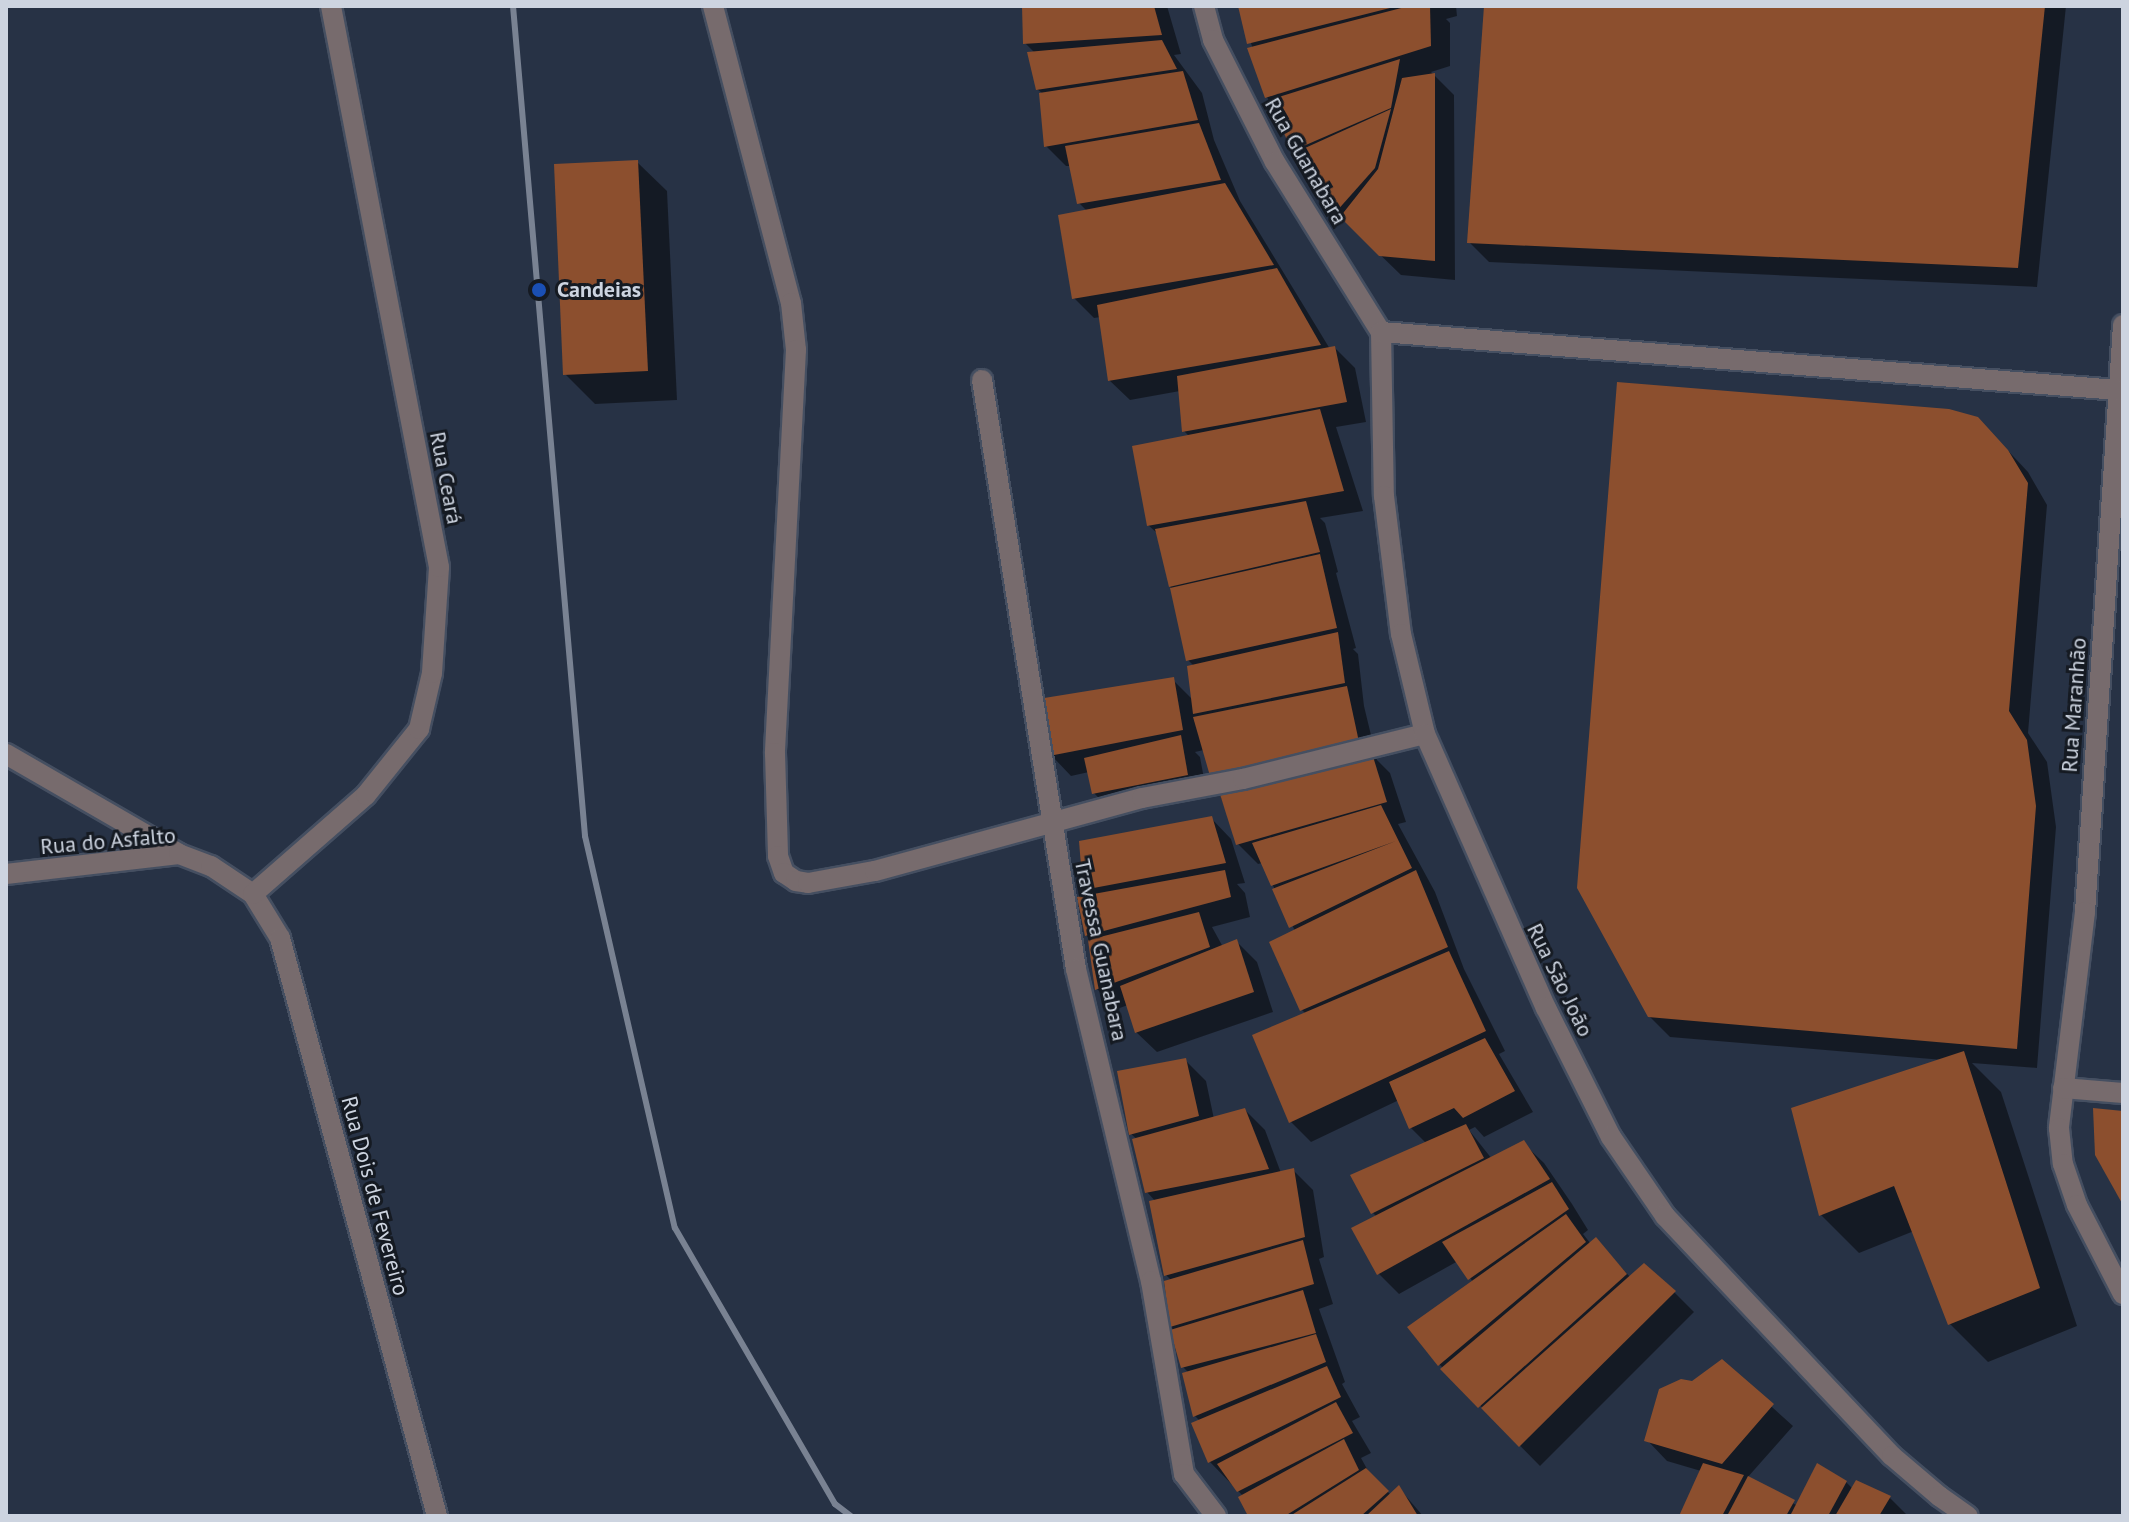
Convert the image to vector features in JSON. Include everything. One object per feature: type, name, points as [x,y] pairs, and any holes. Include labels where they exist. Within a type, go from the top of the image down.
[{"type":"street","name":"Rua Ceará","points":[[253,894],[366,795],[419,729],[432,673],[439,567],[331,6]]},
{"type":"street","points":[[713,6],[791,303],[796,384],[782,563],[775,753],[781,866],[789,878],[808,883],[875,871],[1051,821],[1425,734]]},
{"type":"street","name":"Rua Guanabara","points":[[1204,6],[1213,40],[1275,162],[1381,332]]},
{"type":"street","name":"Rua Maranhão","points":[[2123,325],[2085,912],[2059,1128],[2063,1164],[2077,1205],[2123,1294]]},
{"type":"street","points":[[1381,332],[2118,390]]},
{"type":"street","name":"Rua São João","points":[[1381,332],[1384,496],[1401,634],[1425,734],[1546,1008],[1611,1137],[1656,1203],[1892,1456],[1968,1516]]},
{"type":"street","name":"Travessa Guanabara","points":[[982,380],[1076,969],[1151,1281],[1184,1474],[1216,1516]]},
{"type":"street","points":[[6,754],[179,854]]},
{"type":"street","name":"Rua do Asfalto","points":[[6,874],[179,854],[211,866],[253,894]]},
{"type":"street","name":"Rua Dois de Fevereiro","points":[[253,894],[280,938],[437,1516]]},
{"type":"street","points":[[2063,1088],[2123,1093]]},
{"type":"building","points":[[1022,6],[1154,6],[1162,35],[1023,44]]},
{"type":"building","points":[[1238,6],[1394,6],[1394,7],[1247,44]]},
{"type":"building","points":[[1409,6],[1430,6],[1431,46],[1265,98],[1247,48]]},
{"type":"building","points":[[1484,6],[2045,6],[2018,268],[1467,243]]},
{"type":"building","points":[[1162,40],[1177,69],[1036,90],[1027,52]]},
{"type":"building","points":[[1400,59],[1391,108],[1292,151],[1269,100]]},
{"type":"building","points":[[1183,71],[1198,120],[1044,147],[1039,93]]},
{"type":"building","points":[[1435,73],[1435,261],[1379,256],[1340,217],[1378,169],[1402,78]]},
{"type":"building","points":[[1391,109],[1375,168],[1335,213],[1294,153]]},
{"type":"building","points":[[1199,123],[1221,180],[1077,204],[1065,146]]},
{"type":"building","points":[[638,160],[648,371],[563,375],[554,164]]},
{"type":"building","points":[[1225,183],[1274,265],[1072,299],[1058,215]]},
{"type":"building","points":[[1277,268],[1321,345],[1108,381],[1097,305]]},
{"type":"building","points":[[1335,346],[1347,402],[1182,432],[1177,376]]},
{"type":"building","points":[[1617,382],[1949,409],[1978,417],[2008,450],[2028,483],[2009,711],[2027,740],[2036,806],[2017,1049],[1648,1017],[1577,888]]},
{"type":"building","points":[[1320,409],[1344,491],[1147,526],[1132,446]]},
{"type":"building","points":[[1306,501],[1320,552],[1169,587],[1155,529]]},
{"type":"building","points":[[1320,554],[1337,628],[1186,661],[1170,588]]},
{"type":"building","points":[[1338,632],[1345,683],[1193,714],[1187,666]]},
{"type":"building","points":[[1174,677],[1183,730],[1049,756],[1038,699]]},
{"type":"building","points":[[1347,686],[1359,742],[1210,776],[1193,717]]},
{"type":"building","points":[[1181,735],[1188,775],[1092,794],[1084,758]]},
{"type":"building","points":[[1371,750],[1387,802],[1236,845],[1218,788]]},
{"type":"building","points":[[1381,805],[1412,868],[1289,928],[1272,889],[1396,841],[1271,886],[1252,843]]},
{"type":"building","points":[[1212,816],[1226,863],[1083,890],[1079,841]]},
{"type":"building","points":[[1225,870],[1231,897],[1085,936],[1077,897]]},
{"type":"building","points":[[1416,870],[1448,947],[1300,1011],[1269,942]]},
{"type":"building","points":[[1199,912],[1210,947],[1095,990],[1088,940]]},
{"type":"building","points":[[1237,939],[1254,992],[1135,1033],[1120,986]]},
{"type":"building","points":[[1449,951],[1486,1031],[1289,1123],[1252,1035]]},
{"type":"building","points":[[1485,1038],[1515,1091],[1463,1118],[1454,1108],[1409,1129],[1389,1082]]},
{"type":"building","points":[[1964,1051],[2040,1288],[1948,1325],[1894,1186],[1819,1216],[1791,1108]]},
{"type":"building","points":[[1186,1058],[1199,1116],[1129,1135],[1117,1071]]},
{"type":"building","points":[[1245,1108],[1269,1169],[1145,1193],[1132,1139]]},
{"type":"building","points":[[2093,1108],[2123,1111],[2123,1205],[2095,1155]]},
{"type":"building","points":[[1466,1124],[1484,1158],[1371,1214],[1350,1175]]},
{"type":"building","points":[[1524,1140],[1550,1179],[1377,1275],[1351,1228]]},
{"type":"building","points":[[1294,1168],[1305,1237],[1164,1276],[1149,1201]]},
{"type":"building","points":[[1552,1182],[1569,1209],[1468,1280],[1442,1242]]},
{"type":"building","points":[[1566,1214],[1586,1242],[1438,1366],[1407,1327]]},
{"type":"building","points":[[1596,1237],[1627,1274],[1478,1408],[1440,1369]]},
{"type":"building","points":[[1303,1240],[1314,1284],[1170,1327],[1164,1281]]},
{"type":"building","points":[[1644,1263],[1676,1291],[1519,1447],[1481,1408]]},
{"type":"building","points":[[1303,1290],[1316,1333],[1181,1368],[1170,1330]]},
{"type":"building","points":[[1316,1334],[1326,1362],[1193,1417],[1182,1373]]},
{"type":"building","points":[[1722,1359],[1774,1404],[1722,1464],[1644,1441],[1659,1389],[1681,1379],[1692,1381]]},
{"type":"building","points":[[1327,1366],[1341,1397],[1208,1463],[1191,1423]]},
{"type":"building","points":[[1336,1402],[1353,1433],[1237,1492],[1217,1464]]},
{"type":"building","points":[[1344,1439],[1359,1470],[1285,1516],[1248,1516],[1238,1497]]},
{"type":"building","points":[[1703,1463],[1744,1475],[1722,1516],[1679,1516]]},
{"type":"building","points":[[1817,1463],[1847,1481],[1828,1516],[1790,1516]]},
{"type":"building","points":[[1366,1468],[1389,1491],[1361,1516],[1290,1516]]},
{"type":"building","points":[[1748,1476],[1795,1500],[1786,1516],[1727,1516]]},
{"type":"building","points":[[1856,1480],[1891,1496],[1879,1516],[1835,1516]]},
{"type":"building","points":[[1399,1485],[1418,1516],[1366,1516]]},
{"type":"railway","points":[[513,6],[585,836],[675,1228],[835,1504],[851,1516]]},
{"type":"place","name":"Candeias","points":[[539,290]]}]
